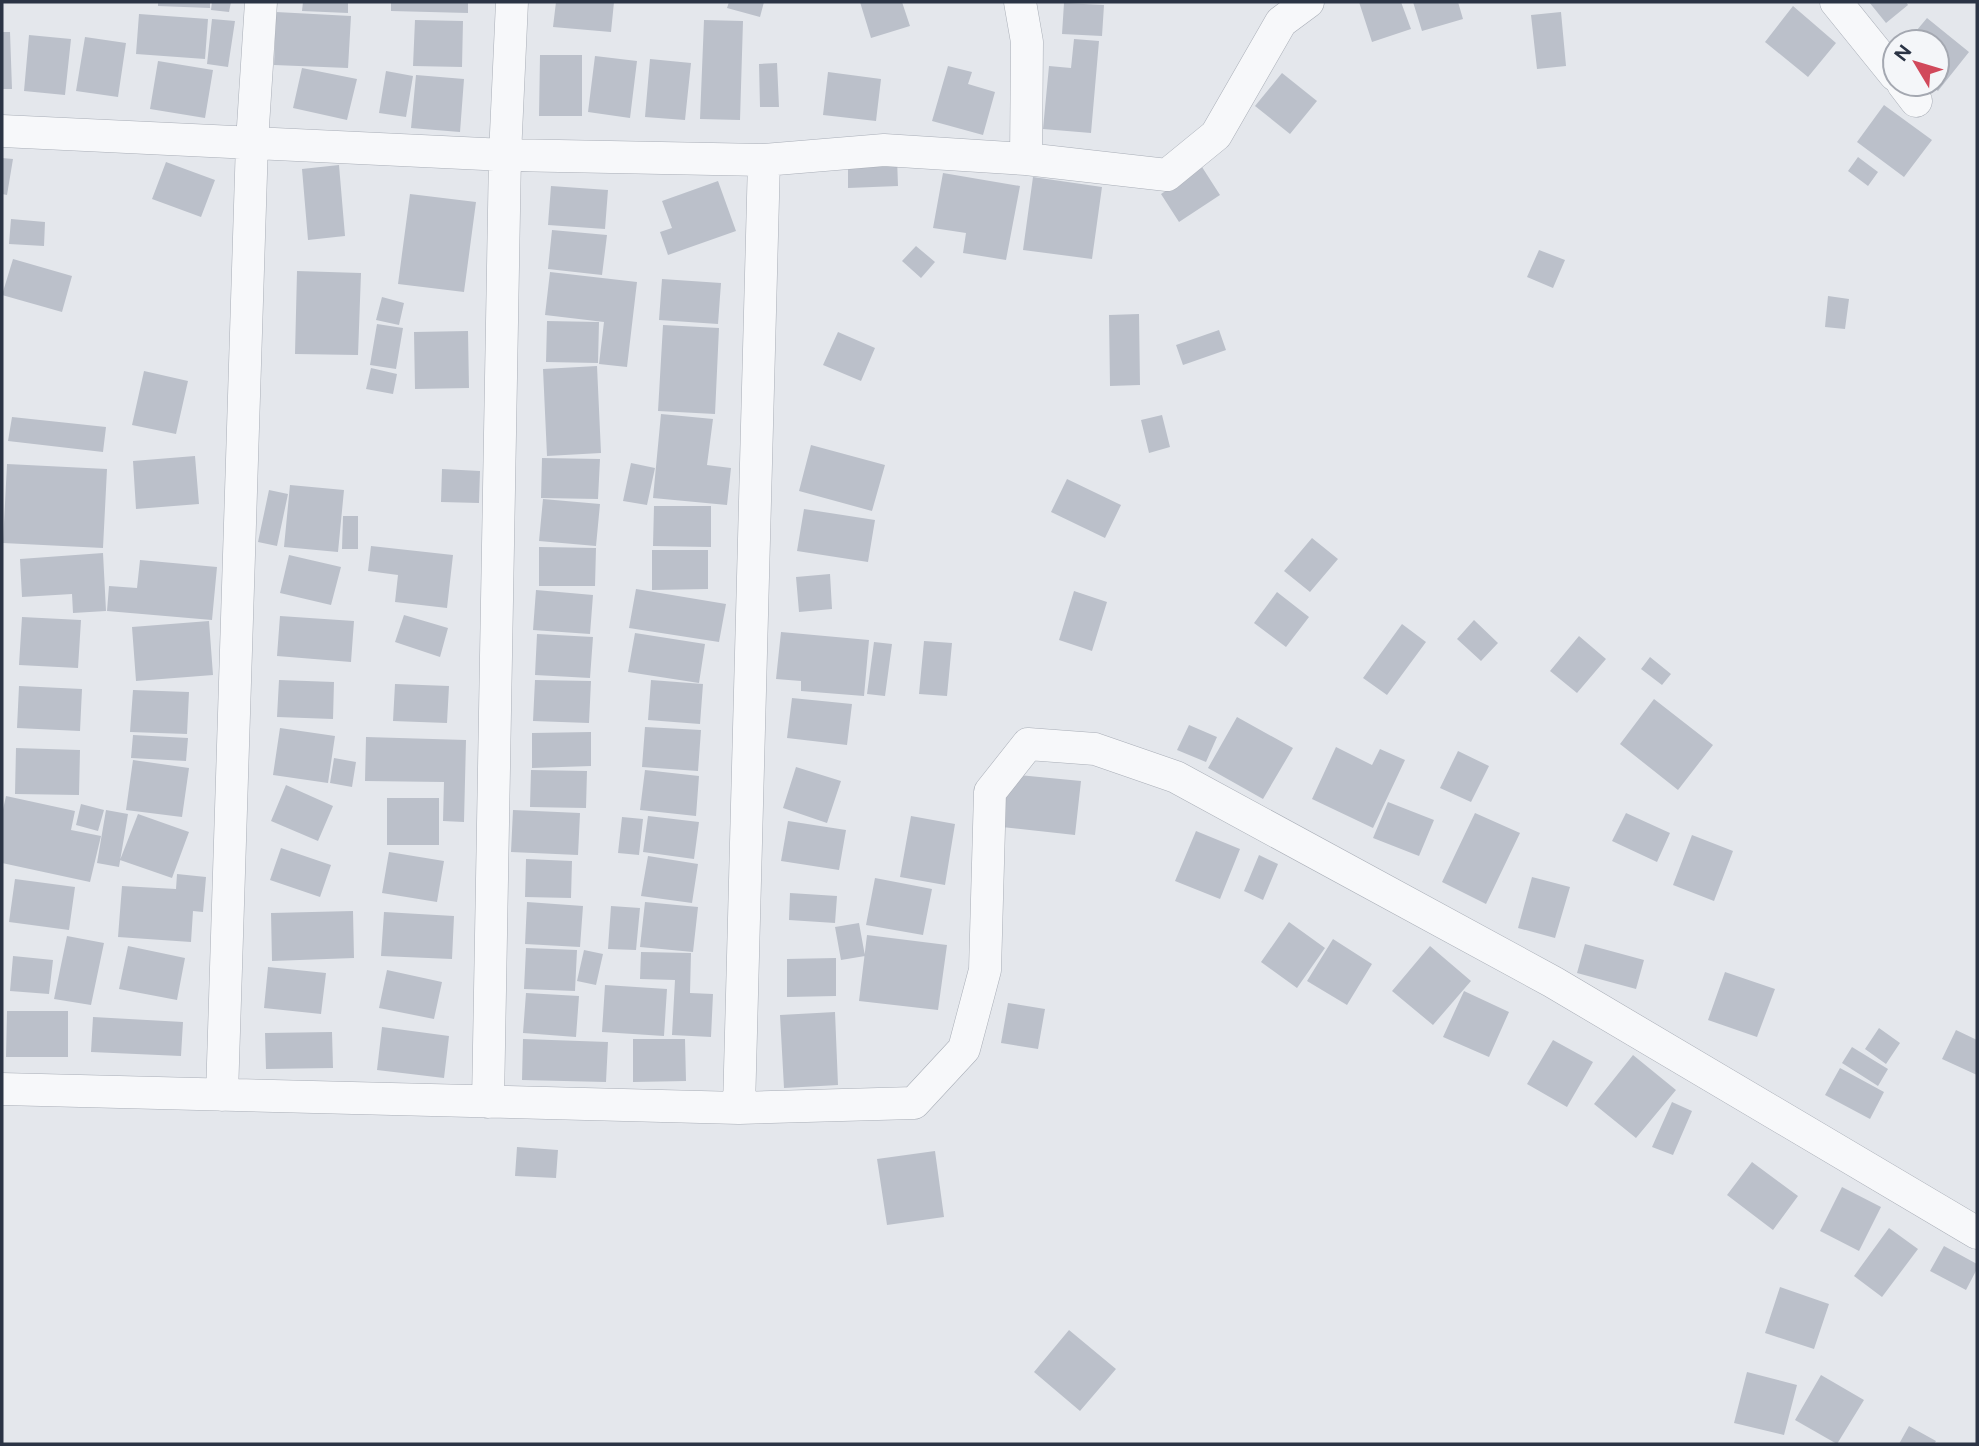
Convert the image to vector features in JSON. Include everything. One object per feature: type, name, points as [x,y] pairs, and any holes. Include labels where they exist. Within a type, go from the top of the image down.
[{"type":"street","points":[[222,1095],[252,142],[261,2]]},
{"type":"street","points":[[488,1102],[505,155],[512,2]]},
{"type":"street","points":[[1020,2],[1027,42],[1026,159]]},
{"type":"street","points":[[2,131],[505,155],[764,160],[884,150],[1026,159],[1167,176],[1216,135],[1281,22],[1308,2]]},
{"type":"street","points":[[1836,2],[1881,58]]},
{"type":"street","points":[[739,1108],[764,160]]},
{"type":"street","points":[[2,1089],[739,1108],[914,1102],[964,1049],[985,970],[990,792],[1028,744],[1095,749],[1176,777],[1541,976],[1977,1233]]},
{"type":"building","points":[[158,2],[210,2],[210,8],[158,6]]},
{"type":"building","points":[[212,2],[231,2],[229,12],[211,10]]},
{"type":"building","points":[[303,2],[348,2],[348,13],[302,11]]},
{"type":"building","points":[[391,2],[468,2],[468,13],[391,11]]},
{"type":"building","points":[[556,2],[614,2],[611,32],[553,27]]},
{"type":"building","points":[[729,2],[764,2],[760,17],[727,8]]},
{"type":"building","points":[[860,2],[902,2],[910,26],[871,38]]},
{"type":"building","points":[[1359,2],[1401,2],[1411,29],[1372,42]]},
{"type":"building","points":[[1413,2],[1458,2],[1463,19],[1422,31]]},
{"type":"building","points":[[1869,2],[1906,2],[1908,5],[1886,23]]},
{"type":"building","points":[[1064,3],[1104,5],[1102,36],[1062,34]]},
{"type":"building","points":[[1793,6],[1836,43],[1808,77],[1765,42]]},
{"type":"building","points":[[276,12],[351,16],[348,68],[274,65]]},
{"type":"building","points":[[1561,12],[1566,66],[1537,69],[1531,15]]},
{"type":"building","points":[[139,14],[208,19],[205,59],[136,54]]},
{"type":"building","points":[[1927,18],[1939,28],[1919,28]]},
{"type":"building","points":[[212,19],[235,21],[228,67],[207,64]]},
{"type":"building","points":[[415,20],[463,21],[462,67],[413,66]]},
{"type":"building","points":[[704,20],[743,21],[740,120],[700,119]]},
{"type":"building","points":[[2,32],[10,32],[12,89],[2,89]]},
{"type":"building","points":[[29,35],[71,39],[65,95],[24,91]]},
{"type":"building","points":[[85,37],[126,43],[118,97],[76,91]]},
{"type":"building","points":[[1951,37],[1969,52],[1951,75]]},
{"type":"building","points":[[1074,39],[1099,41],[1091,133],[1043,129],[1049,66],[1071,68]]},
{"type":"building","points":[[540,55],[582,55],[582,116],[539,116]]},
{"type":"building","points":[[595,56],[637,61],[630,118],[588,112]]},
{"type":"building","points":[[650,59],[691,63],[685,120],[645,117]]},
{"type":"building","points":[[158,61],[213,70],[205,118],[150,109]]},
{"type":"building","points":[[777,63],[779,107],[760,107],[759,64]]},
{"type":"building","points":[[948,66],[972,72],[968,84],[995,92],[983,135],[932,121]]},
{"type":"building","points":[[302,68],[357,79],[347,120],[293,108]]},
{"type":"building","points":[[386,71],[413,76],[406,117],[379,113]]},
{"type":"building","points":[[828,72],[881,79],[876,121],[823,115]]},
{"type":"building","points":[[1282,73],[1317,101],[1290,134],[1255,106]]},
{"type":"building","points":[[416,75],[464,79],[460,132],[411,128]]},
{"type":"building","points":[[1884,105],[1932,140],[1904,177],[1857,142]]},
{"type":"building","points":[[1858,157],[1878,172],[1868,186],[1848,171]]},
{"type":"building","points":[[2,158],[13,159],[7,195],[2,194]]},
{"type":"building","points":[[897,158],[898,186],[848,188],[848,160]]},
{"type":"building","points":[[166,162],[215,180],[201,217],[152,199]]},
{"type":"building","points":[[339,165],[345,236],[308,240],[302,169]]},
{"type":"building","points":[[1202,167],[1220,195],[1179,222],[1161,194]]},
{"type":"building","points":[[943,173],[1020,186],[1006,260],[963,253],[966,233],[933,228]]},
{"type":"building","points":[[1033,177],[1102,187],[1092,259],[1023,250]]},
{"type":"building","points":[[718,181],[736,231],[668,255],[660,232],[672,228],[662,201]]},
{"type":"building","points":[[551,186],[608,190],[605,229],[548,225]]},
{"type":"building","points":[[410,194],[476,202],[464,292],[398,284]]},
{"type":"building","points":[[11,219],[45,222],[44,246],[9,244]]},
{"type":"building","points":[[552,230],[607,235],[602,275],[548,269]]},
{"type":"building","points":[[916,246],[935,262],[921,278],[902,261]]},
{"type":"building","points":[[1539,250],[1565,260],[1553,288],[1527,277]]},
{"type":"building","points":[[13,259],[72,276],[62,312],[2,295]]},
{"type":"building","points":[[297,271],[361,273],[358,355],[295,354]]},
{"type":"building","points":[[550,272],[637,282],[627,367],[599,364],[604,322],[545,315]]},
{"type":"building","points":[[662,279],[721,283],[718,324],[659,320]]},
{"type":"building","points":[[1828,296],[1849,299],[1845,329],[1825,327]]},
{"type":"building","points":[[382,297],[404,303],[399,325],[376,320]]},
{"type":"building","points":[[1139,314],[1140,385],[1110,386],[1109,315]]},
{"type":"building","points":[[547,321],[599,322],[598,363],[546,362]]},
{"type":"building","points":[[377,324],[403,328],[396,369],[370,365]]},
{"type":"building","points":[[663,325],[719,328],[715,414],[658,411]]},
{"type":"building","points":[[1219,330],[1226,350],[1183,365],[1176,345]]},
{"type":"building","points":[[468,331],[469,388],[415,389],[414,332]]},
{"type":"building","points":[[838,332],[875,348],[861,381],[823,365]]},
{"type":"building","points":[[597,366],[601,453],[547,456],[543,369]]},
{"type":"building","points":[[371,368],[397,374],[393,394],[366,389]]},
{"type":"building","points":[[144,371],[188,381],[176,434],[132,425]]},
{"type":"building","points":[[661,414],[713,419],[707,465],[731,468],[727,505],[653,498]]},
{"type":"building","points":[[1162,415],[1170,447],[1149,453],[1141,420]]},
{"type":"building","points":[[12,417],[106,427],[103,452],[8,441]]},
{"type":"building","points":[[811,445],[885,465],[872,511],[799,491]]},
{"type":"building","points":[[195,456],[199,504],[136,509],[133,461]]},
{"type":"building","points":[[542,458],[600,459],[598,499],[541,498]]},
{"type":"building","points":[[631,463],[655,468],[647,505],[623,501]]},
{"type":"building","points":[[7,464],[107,469],[103,548],[3,543]]},
{"type":"building","points":[[442,469],[480,471],[479,503],[441,502]]},
{"type":"building","points":[[1067,479],[1121,505],[1105,538],[1051,512]]},
{"type":"building","points":[[290,485],[344,490],[338,552],[284,547]]},
{"type":"building","points":[[269,490],[288,494],[277,546],[258,542]]},
{"type":"building","points":[[543,499],[600,504],[596,546],[539,541]]},
{"type":"building","points":[[654,506],[711,506],[711,547],[653,546]]},
{"type":"building","points":[[804,509],[875,520],[868,562],[797,551]]},
{"type":"building","points":[[343,516],[358,516],[358,549],[342,549]]},
{"type":"building","points":[[1312,538],[1338,559],[1310,592],[1284,571]]},
{"type":"building","points":[[371,546],[453,555],[447,608],[395,602],[398,575],[368,571]]},
{"type":"building","points":[[539,547],[596,548],[595,586],[539,586]]},
{"type":"building","points":[[652,550],[708,550],[708,589],[652,590]]},
{"type":"building","points":[[103,553],[106,611],[73,613],[72,594],[22,597],[20,559]]},
{"type":"building","points":[[289,555],[341,567],[331,605],[280,593]]},
{"type":"building","points":[[140,560],[217,567],[212,620],[107,611],[109,586],[137,588]]},
{"type":"building","points":[[830,574],[832,609],[799,612],[796,577]]},
{"type":"building","points":[[636,589],[726,604],[719,642],[629,628]]},
{"type":"building","points":[[536,590],[593,595],[590,634],[533,630]]},
{"type":"building","points":[[1074,591],[1107,602],[1092,651],[1059,640]]},
{"type":"building","points":[[1277,592],[1309,617],[1286,647],[1254,623]]},
{"type":"building","points":[[404,615],[448,628],[440,657],[395,642]]},
{"type":"building","points":[[280,616],[354,621],[351,662],[277,656]]},
{"type":"building","points":[[22,617],[81,620],[78,668],[19,665]]},
{"type":"building","points":[[1474,620],[1498,643],[1481,661],[1457,639]]},
{"type":"building","points":[[209,621],[213,675],[136,681],[132,627]]},
{"type":"building","points":[[1402,624],[1426,642],[1387,695],[1363,678]]},
{"type":"building","points":[[781,632],[869,640],[864,696],[801,691],[801,681],[776,679]]},
{"type":"building","points":[[635,633],[705,644],[699,683],[628,672]]},
{"type":"building","points":[[537,634],[593,637],[590,678],[535,675]]},
{"type":"building","points":[[1579,636],[1606,659],[1577,693],[1550,671]]},
{"type":"building","points":[[924,641],[952,643],[947,696],[919,694]]},
{"type":"building","points":[[874,642],[892,644],[885,696],[867,694]]},
{"type":"building","points":[[1650,657],[1671,674],[1662,685],[1641,669]]},
{"type":"building","points":[[279,680],[334,682],[333,719],[277,717]]},
{"type":"building","points":[[535,680],[591,681],[589,723],[533,721]]},
{"type":"building","points":[[651,680],[703,684],[700,724],[648,720]]},
{"type":"building","points":[[395,684],[449,686],[447,723],[393,721]]},
{"type":"building","points":[[19,686],[82,689],[80,731],[17,728]]},
{"type":"building","points":[[133,690],[189,692],[187,734],[130,732]]},
{"type":"building","points":[[792,698],[852,704],[847,745],[787,738]]},
{"type":"building","points":[[1654,699],[1713,745],[1678,790],[1620,744]]},
{"type":"building","points":[[1237,717],[1293,748],[1263,799],[1208,768]]},
{"type":"building","points":[[1189,725],[1217,737],[1206,762],[1177,750]]},
{"type":"building","points":[[645,727],[701,730],[698,771],[642,767]]},
{"type":"building","points":[[280,728],[335,736],[328,783],[273,775]]},
{"type":"building","points":[[591,732],[591,766],[532,768],[532,733]]},
{"type":"building","points":[[133,735],[188,738],[186,761],[131,758]]},
{"type":"building","points":[[366,737],[466,740],[464,822],[443,821],[444,782],[365,781]]},
{"type":"building","points":[[1336,747],[1372,765],[1380,749],[1405,760],[1373,828],[1312,799]]},
{"type":"building","points":[[16,748],[80,750],[79,795],[15,794]]},
{"type":"building","points":[[1458,751],[1489,766],[1471,802],[1440,788]]},
{"type":"building","points":[[334,758],[356,762],[352,787],[330,783]]},
{"type":"building","points":[[133,760],[189,768],[182,817],[126,810]]},
{"type":"building","points":[[796,767],[841,781],[827,823],[783,808]]},
{"type":"building","points":[[531,770],[587,771],[586,808],[530,807]]},
{"type":"building","points":[[645,770],[699,776],[696,816],[640,810]]},
{"type":"building","points":[[1008,774],[1081,781],[1075,835],[1002,827]]},
{"type":"building","points":[[286,785],[333,806],[318,841],[271,821]]},
{"type":"building","points":[[6,796],[75,811],[71,830],[101,836],[90,882],[2,863],[2,814]]},
{"type":"building","points":[[387,798],[439,798],[439,845],[387,845]]},
{"type":"building","points":[[1388,802],[1434,820],[1419,856],[1373,838]]},
{"type":"building","points":[[81,804],[104,810],[98,831],[76,825]]},
{"type":"building","points":[[106,810],[128,814],[119,867],[97,863]]},
{"type":"building","points":[[513,810],[580,813],[578,855],[511,852]]},
{"type":"building","points":[[1475,813],[1520,833],[1486,904],[1442,882]]},
{"type":"building","points":[[1626,813],[1670,833],[1657,862],[1612,841]]},
{"type":"building","points":[[138,814],[189,832],[172,878],[120,860]]},
{"type":"building","points":[[648,816],[699,822],[694,859],[643,852]]},
{"type":"building","points":[[911,816],[955,824],[945,885],[900,877]]},
{"type":"building","points":[[622,817],[643,819],[639,855],[618,853]]},
{"type":"building","points":[[788,821],[846,830],[839,870],[781,861]]},
{"type":"building","points":[[1196,831],[1240,849],[1220,899],[1175,881]]},
{"type":"building","points":[[1692,835],[1733,851],[1714,901],[1673,885]]},
{"type":"building","points":[[281,848],[331,865],[320,897],[270,880]]},
{"type":"building","points":[[389,852],[444,861],[437,902],[382,893]]},
{"type":"building","points":[[1259,855],[1278,864],[1263,900],[1244,891]]},
{"type":"building","points":[[648,856],[698,864],[692,903],[641,896]]},
{"type":"building","points":[[526,859],[572,861],[571,898],[525,897]]},
{"type":"building","points":[[177,874],[206,877],[203,912],[193,911],[191,942],[118,937],[122,886],[176,889]]},
{"type":"building","points":[[1532,877],[1570,887],[1555,938],[1518,928]]},
{"type":"building","points":[[875,878],[932,889],[923,935],[866,925]]},
{"type":"building","points":[[15,879],[75,887],[69,930],[9,922]]},
{"type":"building","points":[[790,893],[837,896],[835,923],[789,920]]},
{"type":"building","points":[[527,902],[583,906],[580,947],[525,944]]},
{"type":"building","points":[[645,902],[698,907],[693,952],[640,947]]},
{"type":"building","points":[[611,906],[640,908],[636,950],[608,949]]},
{"type":"building","points":[[353,911],[354,958],[272,961],[271,913]]},
{"type":"building","points":[[384,912],[454,916],[452,959],[381,956]]},
{"type":"building","points":[[1289,922],[1325,948],[1297,988],[1261,962]]},
{"type":"building","points":[[859,923],[865,956],[841,960],[835,927]]},
{"type":"building","points":[[867,935],[947,945],[938,1010],[859,1001]]},
{"type":"building","points":[[67,936],[104,943],[91,1005],[54,999]]},
{"type":"building","points":[[1333,939],[1372,964],[1347,1005],[1307,981]]},
{"type":"building","points":[[1585,944],[1644,960],[1636,989],[1577,973]]},
{"type":"building","points":[[128,946],[185,958],[177,1000],[119,989]]},
{"type":"building","points":[[1430,946],[1471,981],[1433,1025],[1392,991]]},
{"type":"building","points":[[526,948],[577,950],[575,991],[524,989]]},
{"type":"building","points":[[584,950],[603,954],[596,985],[577,981]]},
{"type":"building","points":[[641,952],[691,953],[690,993],[713,994],[711,1037],[672,1035],[675,980],[640,979]]},
{"type":"building","points":[[13,956],[53,960],[49,994],[10,991]]},
{"type":"building","points":[[836,958],[836,996],[787,997],[787,959]]},
{"type":"building","points":[[268,967],[326,973],[321,1014],[264,1008]]},
{"type":"building","points":[[387,970],[442,982],[434,1019],[379,1008]]},
{"type":"building","points":[[1725,972],[1775,989],[1757,1037],[1708,1020]]},
{"type":"building","points":[[605,985],[667,989],[664,1036],[602,1032]]},
{"type":"building","points":[[1464,991],[1509,1012],[1489,1057],[1443,1037]]},
{"type":"building","points":[[526,993],[579,996],[576,1037],[523,1033]]},
{"type":"building","points":[[1008,1003],[1045,1009],[1038,1049],[1001,1043]]},
{"type":"building","points":[[7,1011],[68,1011],[68,1057],[6,1057]]},
{"type":"building","points":[[835,1012],[838,1085],[784,1088],[780,1015]]},
{"type":"building","points":[[93,1017],[183,1022],[181,1056],[91,1052]]},
{"type":"building","points":[[382,1027],[449,1036],[444,1078],[377,1070]]},
{"type":"building","points":[[1879,1028],[1900,1043],[1886,1064],[1865,1049]]},
{"type":"building","points":[[1956,1030],[1977,1040],[1977,1075],[1942,1059]]},
{"type":"building","points":[[332,1032],[333,1068],[266,1069],[265,1033]]},
{"type":"building","points":[[523,1039],[608,1042],[606,1082],[522,1080]]},
{"type":"building","points":[[633,1039],[685,1039],[686,1081],[633,1082]]},
{"type":"building","points":[[1553,1040],[1593,1062],[1567,1107],[1527,1084]]},
{"type":"building","points":[[1852,1047],[1888,1069],[1878,1086],[1842,1063]]},
{"type":"building","points":[[1633,1055],[1676,1090],[1636,1138],[1594,1104]]},
{"type":"building","points":[[1840,1068],[1884,1092],[1870,1119],[1825,1095]]},
{"type":"building","points":[[1672,1102],[1692,1111],[1673,1155],[1652,1147]]},
{"type":"building","points":[[517,1147],[558,1150],[556,1178],[515,1176]]},
{"type":"building","points":[[935,1151],[944,1217],[887,1225],[877,1159]]},
{"type":"building","points":[[1752,1162],[1798,1196],[1773,1230],[1727,1195]]},
{"type":"building","points":[[1842,1187],[1881,1207],[1859,1251],[1820,1231]]},
{"type":"building","points":[[1889,1228],[1918,1249],[1882,1297],[1854,1276]]},
{"type":"building","points":[[1944,1246],[1977,1264],[1966,1290],[1930,1271]]},
{"type":"building","points":[[1780,1287],[1829,1304],[1814,1349],[1765,1333]]},
{"type":"building","points":[[1069,1330],[1116,1369],[1080,1411],[1034,1372]]},
{"type":"building","points":[[1747,1372],[1797,1385],[1784,1435],[1734,1423]]},
{"type":"building","points":[[1821,1375],[1864,1400],[1837,1444],[1795,1420]]},
{"type":"building","points":[[1909,1426],[1936,1441],[1934,1444],[1899,1444]]}]
